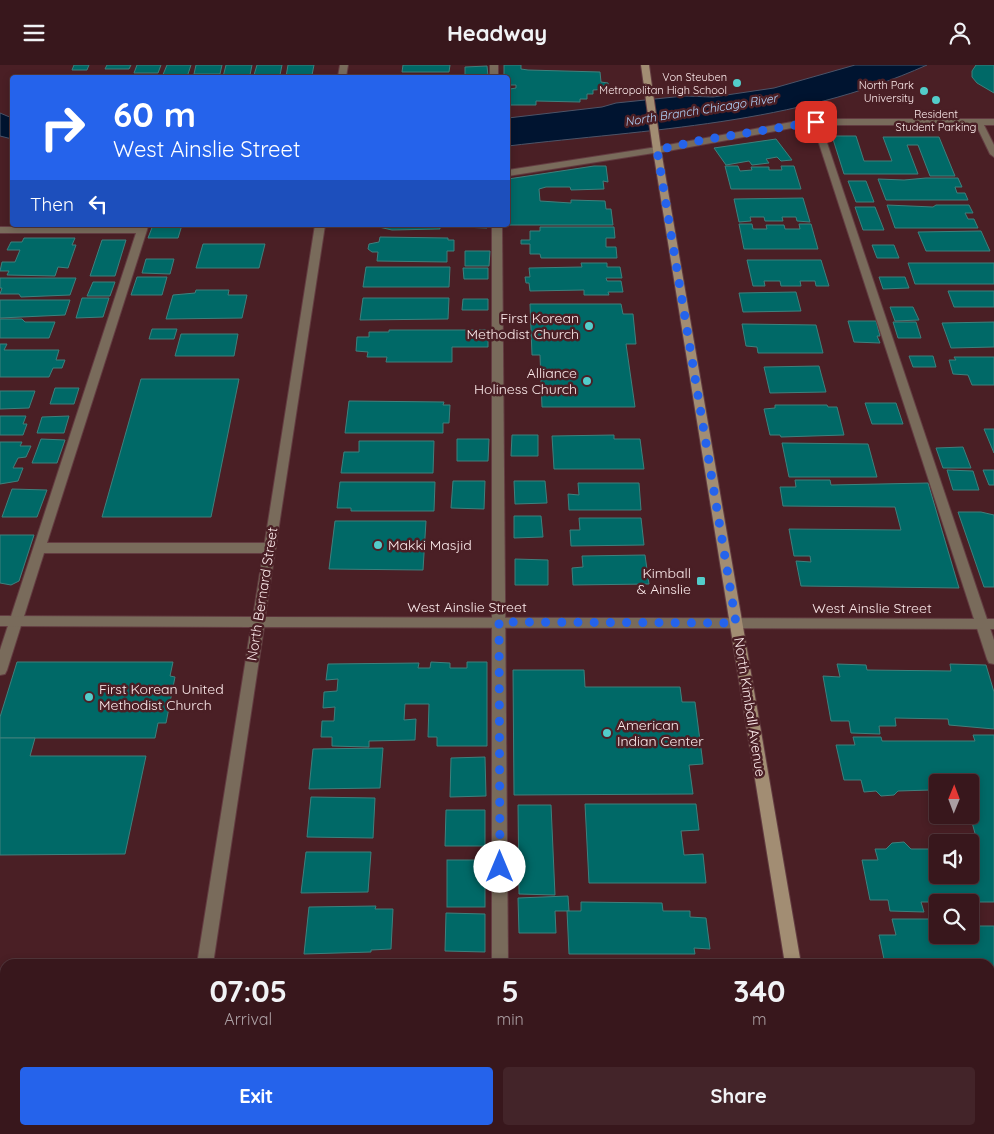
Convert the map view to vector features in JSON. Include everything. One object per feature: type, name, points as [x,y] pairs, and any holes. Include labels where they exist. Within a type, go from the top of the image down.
[{"type":"street","name":"North Kimball Avenue","points":[[645,65],[657,150],[792,959]]},
{"type":"street","points":[[816,122],[988,624],[994,659]]},
{"type":"street","points":[[510,173],[657,150],[702,140],[816,122],[994,122]]},
{"type":"street","points":[[978,122],[994,154]]},
{"type":"street","name":"North Bernard Street","points":[[206,959],[320,227]]},
{"type":"street","points":[[497,227],[500,959]]},
{"type":"street","points":[[0,230],[142,228],[0,670]]},
{"type":"street","points":[[39,548],[270,548]]},
{"type":"street","name":"West Ainslie Street","points":[[0,621],[988,624]]},
{"type":"water","name":"North Branch Chicago River","points":[[855,65],[927,65],[876,85],[825,101],[773,113],[668,129],[510,146],[510,118],[602,107],[616,103],[684,96],[713,97],[774,88]]},
{"type":"water","points":[[0,113],[10,117],[10,138],[0,136]]},
{"type":"building","points":[[74,65],[89,65],[87,70],[72,70]]},
{"type":"building","points":[[107,65],[131,65],[129,69],[105,69]]},
{"type":"building","points":[[137,65],[161,65],[158,73],[134,73]]},
{"type":"building","points":[[167,65],[191,65],[188,75],[163,75]]},
{"type":"building","points":[[196,65],[222,65],[220,74],[194,74]]},
{"type":"building","points":[[226,65],[252,65],[250,75],[224,75]]},
{"type":"building","points":[[257,65],[282,65],[280,75],[254,75]]},
{"type":"building","points":[[288,65],[314,65],[312,75],[286,75]]},
{"type":"building","points":[[403,65],[450,65],[449,72],[402,72]]},
{"type":"building","points":[[504,65],[521,65],[521,69],[528,70],[600,72],[601,82],[608,83],[609,89],[593,90],[593,94],[587,94],[587,99],[580,99],[580,102],[536,101],[536,105],[510,105],[510,89],[516,88],[516,85],[510,85],[510,75],[504,75]]},
{"type":"building","points":[[976,65],[994,65],[994,93],[977,83],[972,77],[972,71]]},
{"type":"building","points":[[487,66],[488,75],[465,75],[465,67]]},
{"type":"building","points":[[832,136],[856,136],[864,161],[892,161],[883,137],[939,137],[955,176],[930,176],[918,145],[907,145],[918,174],[844,174]]},
{"type":"building","points":[[776,139],[792,160],[781,161],[777,157],[766,159],[769,163],[752,165],[749,161],[726,165],[714,148]]},
{"type":"building","points":[[594,166],[606,166],[608,182],[603,181],[604,189],[571,190],[570,187],[546,187],[539,189],[540,201],[571,203],[571,200],[605,201],[606,209],[611,209],[613,225],[510,225],[510,179]]},
{"type":"building","points":[[725,166],[738,166],[740,171],[752,170],[751,167],[769,167],[769,170],[782,170],[781,166],[794,166],[801,189],[731,189]]},
{"type":"building","points":[[958,178],[962,187],[955,187],[957,193],[965,193],[968,200],[886,200],[878,179],[904,180]]},
{"type":"building","points":[[848,181],[866,181],[874,202],[856,202]]},
{"type":"building","points":[[803,198],[810,222],[797,221],[796,217],[782,217],[783,221],[765,221],[764,217],[750,217],[751,221],[739,222],[734,199]]},
{"type":"building","points":[[887,205],[933,207],[936,205],[969,205],[973,213],[965,213],[968,219],[974,219],[978,228],[895,228]]},
{"type":"building","points":[[855,207],[875,207],[884,230],[863,230]]},
{"type":"building","points":[[739,224],[752,224],[753,229],[767,229],[766,225],[784,225],[785,229],[800,229],[799,224],[811,224],[818,249],[744,249]]},
{"type":"building","points":[[152,227],[181,227],[178,238],[148,238]]},
{"type":"building","points":[[379,227],[440,227],[440,229],[392,230]]},
{"type":"building","points":[[540,227],[614,227],[615,238],[606,238],[606,247],[616,247],[617,258],[541,258],[540,254],[530,254],[530,244],[521,244],[521,240],[530,240],[530,231],[540,231]]},
{"type":"building","points":[[981,231],[990,251],[926,251],[918,232]]},
{"type":"building","points":[[380,237],[448,238],[448,240],[454,240],[454,251],[447,251],[447,262],[377,261],[378,252],[372,252],[368,249],[369,244],[379,242]]},
{"type":"building","points":[[24,238],[75,238],[72,245],[76,245],[68,268],[58,267],[55,276],[7,275],[9,271],[0,271],[2,262],[15,262],[20,250],[7,250],[11,242],[22,242]]},
{"type":"building","points":[[102,240],[126,240],[115,276],[90,276]]},
{"type":"building","points":[[203,244],[265,244],[259,268],[196,268]]},
{"type":"building","points":[[872,245],[894,245],[899,258],[877,258]]},
{"type":"building","points":[[465,251],[490,251],[489,266],[465,266]]},
{"type":"building","points":[[146,259],[174,259],[170,274],[142,273]]},
{"type":"building","points":[[747,260],[821,260],[829,286],[816,286],[815,281],[800,281],[801,286],[781,286],[780,281],[764,281],[765,286],[753,286]]},
{"type":"building","points":[[581,263],[607,263],[607,267],[620,267],[622,278],[606,278],[607,281],[621,281],[623,292],[608,292],[609,295],[584,295],[584,290],[530,291],[529,283],[526,283],[525,277],[530,277],[529,268],[582,267]]},
{"type":"building","points":[[908,263],[994,263],[994,284],[915,284]]},
{"type":"building","points":[[366,267],[450,267],[449,287],[363,287]]},
{"type":"building","points":[[463,268],[488,268],[488,279],[464,279]]},
{"type":"building","points":[[137,277],[167,277],[162,295],[131,295]]},
{"type":"building","points":[[879,277],[905,277],[909,288],[883,289]]},
{"type":"building","points":[[0,278],[76,278],[70,295],[21,297],[19,294],[0,294],[2,288],[0,288]]},
{"type":"building","points":[[93,282],[115,282],[110,296],[87,296]]},
{"type":"building","points":[[196,290],[229,290],[228,295],[247,295],[242,318],[166,319],[173,295],[195,293]]},
{"type":"building","points":[[948,291],[994,291],[994,307],[954,307]]},
{"type":"building","points":[[796,292],[801,311],[743,312],[739,293]]},
{"type":"building","points":[[82,298],[109,298],[103,317],[76,318]]},
{"type":"building","points":[[363,298],[449,298],[448,319],[360,320]]},
{"type":"building","points":[[463,299],[488,299],[488,310],[462,310]]},
{"type":"building","points":[[0,300],[70,300],[65,315],[0,318]]},
{"type":"building","name":"Alliance Holiness Church","points":[[530,304],[621,304],[623,314],[633,314],[636,344],[626,344],[635,407],[542,407],[540,355],[532,355]]},
{"type":"building","points":[[890,307],[913,307],[919,320],[895,321]]},
{"type":"building","points":[[0,319],[22,319],[25,322],[55,322],[49,338],[0,338]]},
{"type":"building","points":[[848,321],[876,321],[880,336],[877,336],[880,343],[854,342]]},
{"type":"building","points":[[893,322],[916,322],[921,338],[898,338]]},
{"type":"building","points":[[994,322],[994,347],[951,348],[942,323]]},
{"type":"building","points":[[742,324],[816,325],[823,353],[758,353],[757,347],[746,346]]},
{"type":"building","points":[[152,329],[177,329],[174,339],[149,339]]},
{"type":"building","points":[[389,330],[488,330],[488,347],[452,347],[452,362],[386,362],[387,357],[367,357],[368,352],[356,351],[357,337],[369,337],[369,332],[389,332]]},
{"type":"building","points":[[181,334],[238,334],[234,356],[175,356]]},
{"type":"building","points":[[0,344],[7,344],[4,350],[59,350],[56,360],[65,360],[62,368],[53,368],[49,377],[0,377]]},
{"type":"building","points":[[909,356],[933,356],[936,367],[913,367]]},
{"type":"building","points":[[954,357],[994,357],[994,385],[972,385],[968,375],[953,374],[949,360],[956,360]]},
{"type":"building","points":[[819,366],[826,392],[770,393],[764,367]]},
{"type":"building","points":[[141,379],[239,379],[211,517],[102,517]]},
{"type":"building","points":[[55,388],[79,388],[74,404],[50,404]]},
{"type":"building","points":[[0,391],[35,391],[29,408],[0,409]]},
{"type":"building","points":[[349,401],[444,402],[443,405],[450,405],[449,423],[443,423],[443,433],[345,433]]},
{"type":"building","points":[[865,403],[896,403],[903,424],[872,424]]},
{"type":"building","points":[[775,405],[827,405],[828,407],[837,407],[844,435],[781,437],[780,435],[770,435],[764,409],[775,408]]},
{"type":"building","points":[[0,416],[26,416],[23,424],[27,424],[23,435],[0,435]]},
{"type":"building","points":[[69,416],[64,433],[37,433],[42,417]]},
{"type":"building","points":[[984,429],[994,429],[994,453]]},
{"type":"building","points":[[512,435],[538,435],[538,456],[511,456]]},
{"type":"building","points":[[614,435],[614,439],[640,439],[644,469],[554,469],[552,436]]},
{"type":"building","points":[[41,439],[65,440],[57,463],[32,463]]},
{"type":"building","points":[[457,439],[489,439],[488,461],[457,461]]},
{"type":"building","points":[[359,441],[434,441],[433,473],[341,473],[344,452],[359,452]]},
{"type":"building","points":[[0,442],[22,442],[20,446],[31,446],[26,457],[18,458],[13,468],[23,468],[18,481],[0,484]]},
{"type":"building","points":[[782,443],[868,444],[877,477],[789,477]]},
{"type":"building","points":[[963,447],[971,468],[943,468],[936,448]]},
{"type":"building","points":[[947,470],[973,471],[979,490],[953,490]]},
{"type":"building","points":[[983,470],[994,470],[994,485],[989,485]]},
{"type":"building","points":[[795,480],[830,480],[831,485],[928,483],[959,588],[801,586],[796,561],[811,562],[810,556],[794,556],[789,529],[901,530],[895,507],[783,506],[780,487],[796,487]]},
{"type":"building","points":[[453,481],[485,481],[484,509],[451,508]]},
{"type":"building","points":[[514,481],[545,481],[547,503],[515,504]]},
{"type":"building","points":[[340,482],[435,482],[434,511],[351,511],[351,508],[337,508]]},
{"type":"building","points":[[578,483],[639,483],[641,510],[569,510],[568,494],[579,495]]},
{"type":"building","points":[[12,489],[47,490],[37,517],[2,517]]},
{"type":"building","points":[[958,512],[981,512],[994,515],[994,587],[984,587]]},
{"type":"building","points":[[514,516],[541,516],[543,537],[514,538]]},
{"type":"building","points":[[579,518],[641,518],[644,545],[571,546],[570,530],[580,530]]},
{"type":"building","name":"Makki Masjid","points":[[335,521],[426,521],[423,570],[329,569]]},
{"type":"building","points":[[0,535],[34,535],[19,581],[11,585],[0,583]]},
{"type":"building","points":[[645,555],[649,584],[573,585],[572,568],[583,567],[582,556]]},
{"type":"building","points":[[515,559],[548,560],[548,585],[515,585]]},
{"type":"building","name":"First Korean United Methodist Church","points":[[17,662],[173,662],[170,676],[175,677],[166,723],[158,723],[155,738],[0,738],[0,717]]},
{"type":"building","points":[[431,662],[450,663],[450,668],[467,668],[467,662],[487,662],[487,746],[437,746],[437,737],[428,737],[429,704],[405,704],[404,720],[416,719],[415,740],[369,741],[369,747],[332,746],[332,737],[321,737],[322,721],[334,721],[335,707],[323,708],[324,692],[337,691],[338,679],[326,680],[328,664],[419,663],[418,668],[430,668]]},
{"type":"building","points":[[837,664],[866,665],[867,670],[951,671],[950,664],[986,665],[994,692],[994,729],[949,725],[948,719],[895,718],[896,726],[879,726],[880,734],[851,733],[849,721],[831,721],[823,676],[840,677]]},
{"type":"building","name":"American Indian Center","points":[[513,670],[584,670],[585,687],[680,687],[682,702],[695,702],[703,764],[689,765],[693,794],[514,795]]},
{"type":"building","points":[[973,735],[994,735],[994,902],[979,902],[979,894],[929,894],[929,902],[921,902],[924,912],[890,911],[888,900],[870,900],[862,860],[878,860],[875,849],[886,849],[892,843],[904,842],[911,849],[929,849],[929,884],[979,884],[979,834],[975,834],[972,824],[979,824],[979,774],[929,774],[929,790],[898,791],[894,795],[881,796],[876,791],[864,792],[861,780],[844,780],[836,745],[855,745],[853,737],[881,737],[882,741],[975,741]]},
{"type":"building","points":[[0,738],[35,738],[30,756],[146,756],[125,854],[0,855]]},
{"type":"building","points":[[383,748],[380,788],[309,789],[313,749]]},
{"type":"building","points":[[485,757],[486,796],[450,797],[451,758]]},
{"type":"building","points":[[311,797],[375,798],[373,838],[307,837]]},
{"type":"building","points":[[585,804],[696,804],[699,830],[681,831],[684,855],[703,854],[706,883],[589,883]]},
{"type":"building","points":[[518,805],[551,805],[555,895],[519,894]]},
{"type":"building","points":[[446,810],[485,810],[485,846],[445,846]]},
{"type":"building","points":[[306,852],[371,852],[368,892],[301,893]]},
{"type":"building","points":[[447,860],[485,860],[485,907],[447,907]]},
{"type":"building","points":[[568,896],[569,911],[555,911],[556,933],[519,933],[518,898]]},
{"type":"building","points":[[581,902],[662,903],[663,911],[690,911],[690,917],[706,918],[710,949],[694,948],[695,954],[569,954],[567,911],[581,911]]},
{"type":"building","points":[[376,906],[375,909],[393,909],[391,949],[371,950],[371,952],[304,954],[309,907]]},
{"type":"building","points":[[446,913],[485,914],[485,952],[445,951]]},
{"type":"building","points":[[892,919],[929,919],[929,944],[979,944],[979,926],[994,926],[994,959],[884,959],[879,935],[896,935]]},
{"type":"place","name":"Von Steuben Metropolitan High School","points":[[737,83]]},
{"type":"place","name":"North Park University","points":[[924,91]]},
{"type":"place","name":"Resident Student Parking","points":[[936,100]]},
{"type":"place","name":"First Korean Methodist Church","points":[[589,326]]},
{"type":"place","name":"Alliance Holiness Church","points":[[587,381]]},
{"type":"place","name":"Makki Masjid","points":[[378,545]]},
{"type":"place","name":"Kimball & Ainslie","points":[[701,581]]},
{"type":"place","name":"First Korean United Methodist Church","points":[[89,697]]},
{"type":"place","name":"American Indian Center","points":[[607,733]]},
{"type":"route","points":[[500,867],[499,622],[736,623],[657,150],[702,140],[816,122]]}]
